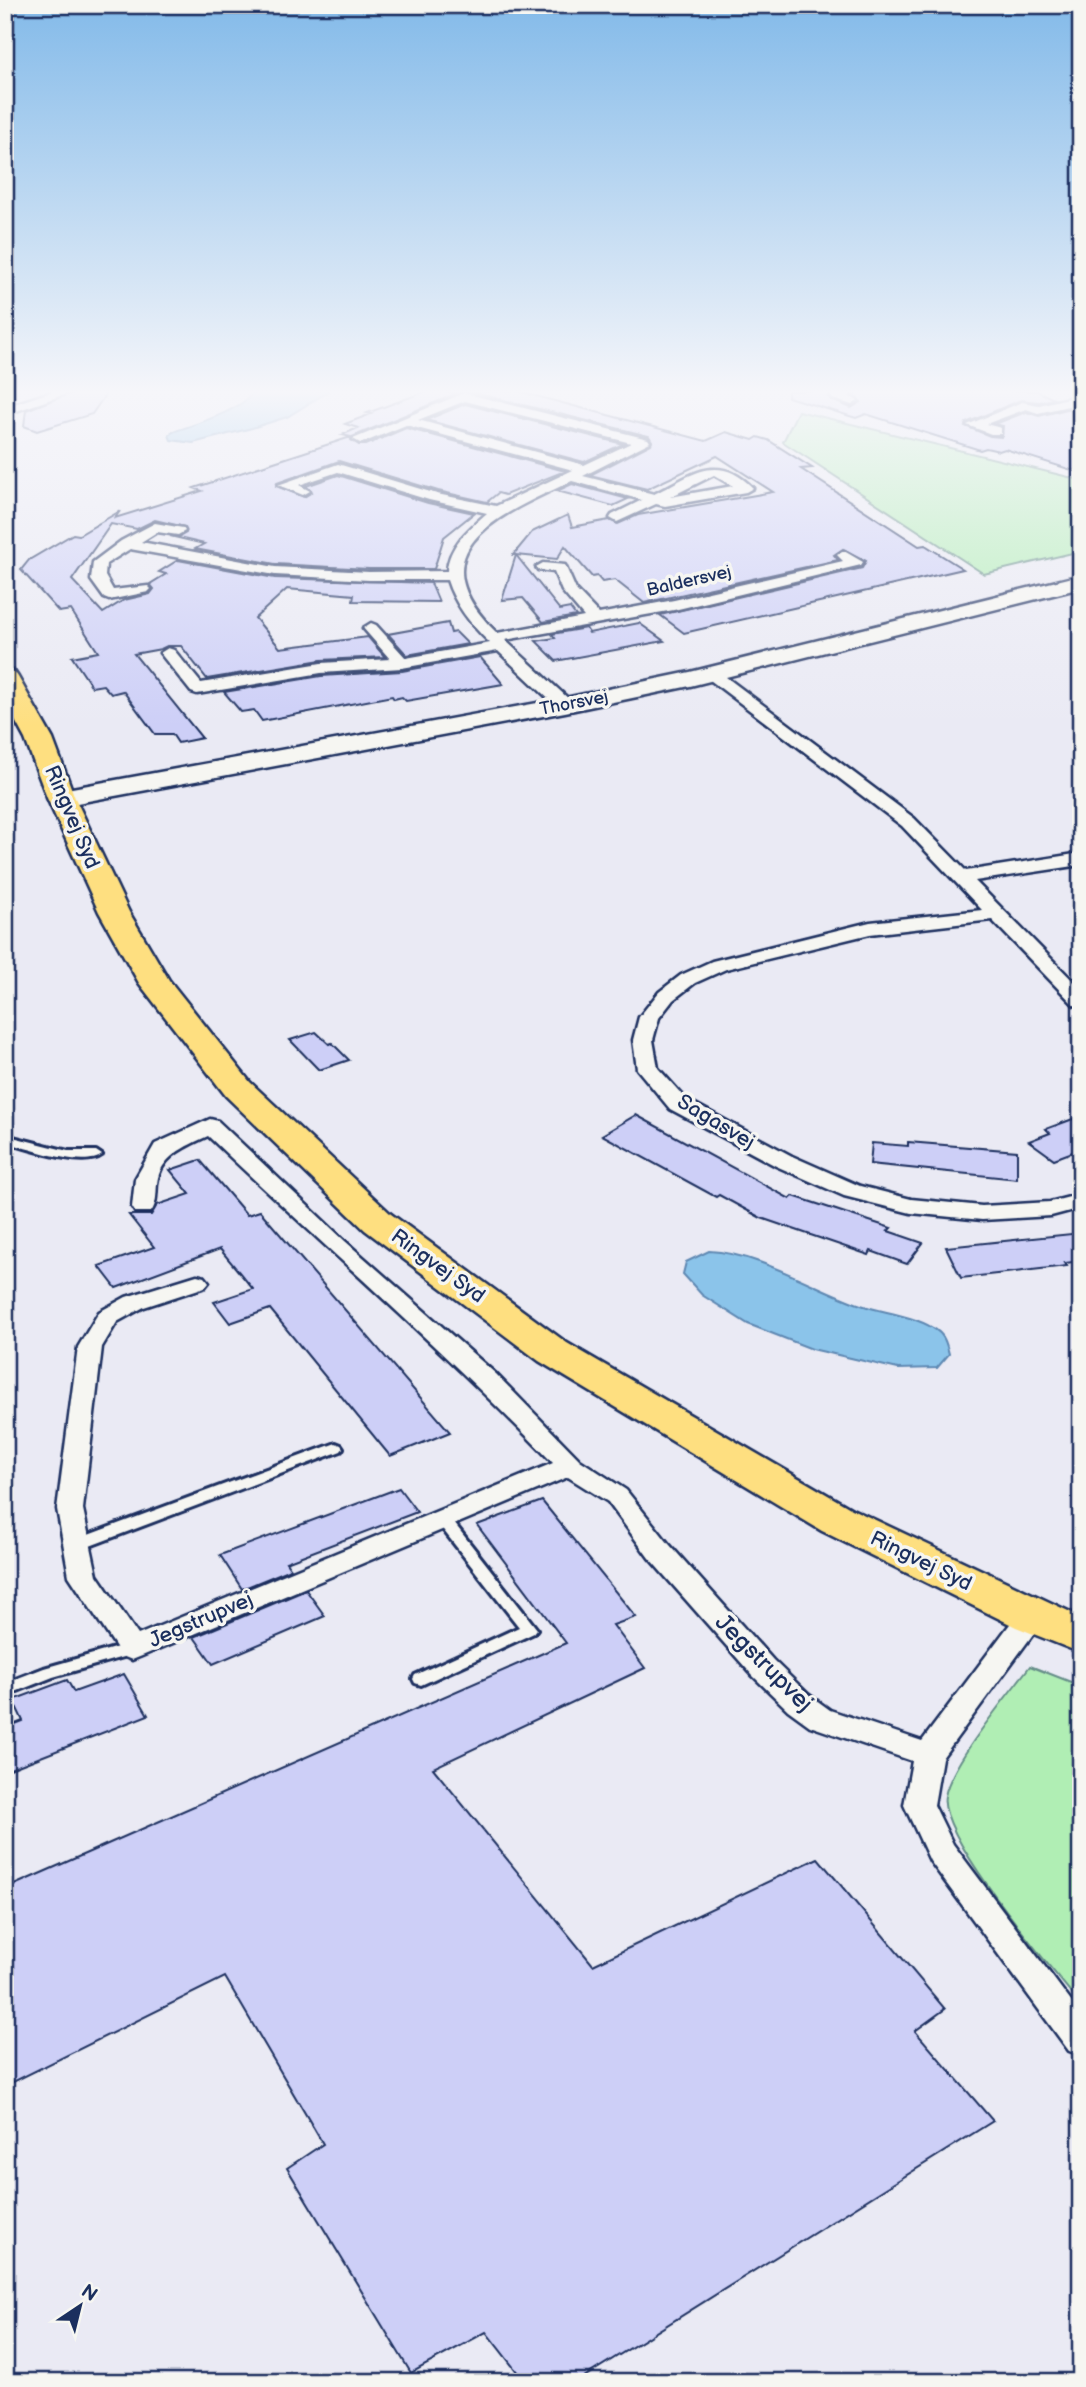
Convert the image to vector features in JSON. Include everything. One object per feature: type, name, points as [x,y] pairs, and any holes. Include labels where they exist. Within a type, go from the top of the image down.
[{"type":"main road","name":"Ringvej Syd","points":[[5,677],[16,716],[61,798],[114,912],[155,983],[238,1089],[378,1222],[553,1352],[837,1520],[1081,1636]]},
{"type":"street","points":[[460,502],[498,511]]},
{"type":"street","points":[[515,502],[477,526],[465,540],[456,555],[453,575],[456,592],[467,612],[565,705]]},
{"type":"street","points":[[617,518],[648,502]]},
{"type":"street","points":[[143,589],[109,596],[97,581],[96,571],[100,562],[155,527],[178,531]]},
{"type":"street","points":[[126,544],[275,571],[369,576],[453,575]]},
{"type":"street","name":"Baldersvej","points":[[168,653],[197,689],[321,668],[402,663],[856,562],[844,555]]},
{"type":"street","points":[[543,567],[560,568],[563,582],[572,597],[597,620]]},
{"type":"street","name":"Thorsvej","points":[[61,798],[565,705],[712,674],[1081,581]]},
{"type":"street","points":[[371,628],[402,663]]},
{"type":"street","points":[[712,674],[908,822],[1054,977],[1081,1001]]},
{"type":"street","points":[[962,877],[1081,859]]},
{"type":"street","name":"Sagasvej","points":[[996,914],[870,928],[719,965],[688,979],[666,996],[649,1017],[643,1040],[649,1069],[678,1104],[784,1161],[852,1191],[911,1206],[982,1213],[1051,1209],[1081,1201]]},
{"type":"street","points":[[1054,977],[1081,972]]},
{"type":"street","name":"Jegstrupvej","points":[[143,1206],[146,1179],[163,1149],[210,1126],[337,1246],[487,1380],[571,1466],[617,1496],[659,1551],[763,1668],[798,1702],[820,1718],[928,1755]]},
{"type":"street","name":"Jegstrupvej","points":[[197,1282],[135,1302],[108,1317],[90,1347],[70,1509],[83,1576],[132,1649],[571,1466]]},
{"type":"street","points":[[1032,1615],[928,1755],[919,1805],[941,1852],[1081,2041]]},
{"type":"lane","points":[[5,1138],[68,1155],[96,1155]]},
{"type":"lane","points":[[77,1545],[336,1448]]},
{"type":"lane","points":[[421,1679],[530,1629],[442,1518]]},
{"type":"lane","points":[[5,1690],[49,1672],[132,1649]]},
{"type":"green space","points":[[875,502],[1081,502],[1081,551],[984,574]]},
{"type":"green space","points":[[1030,1666],[1081,1686],[1081,2005],[977,1870],[947,1815],[945,1796],[949,1782],[969,1748]]},
{"type":"water","points":[[709,1251],[728,1253],[766,1264],[861,1305],[925,1324],[942,1336],[949,1354],[937,1368],[898,1369],[812,1349],[748,1324],[702,1295],[683,1274],[686,1262]]},
{"type":"building","points":[[165,502],[426,502],[474,513],[444,537],[434,569],[275,564],[195,549],[204,544],[170,536],[179,537],[186,533],[185,527],[155,520],[137,529],[111,524],[72,580],[103,613],[124,600],[150,594],[154,589],[150,584],[166,574],[159,572],[178,560],[275,578],[431,583],[439,602],[353,601],[354,595],[287,589],[255,618],[280,648],[368,637],[385,657],[321,660],[207,679],[181,646],[167,646],[134,654],[202,738],[178,743],[172,734],[155,734],[123,691],[111,694],[103,685],[92,687],[72,657],[98,652],[71,610],[59,612],[21,570],[29,560],[120,511],[115,518]]},
{"type":"building","points":[[600,502],[621,502],[613,506]]},
{"type":"building","points":[[712,502],[852,502],[919,546],[925,545],[963,569],[684,633],[660,615],[862,568],[866,561],[843,549],[834,555],[838,560],[644,603],[615,580],[602,582],[597,576],[592,577],[565,546],[557,559],[513,555],[532,532],[568,515],[572,527],[609,520],[618,524],[638,515]]},
{"type":"building","points":[[516,555],[560,610],[570,608],[576,616],[543,622],[523,598],[502,600]]},
{"type":"building","points":[[448,623],[451,633],[456,632],[468,644],[407,655],[388,634]]},
{"type":"building","points":[[639,623],[664,641],[556,661],[536,641],[555,638],[552,634],[586,628],[589,633]]},
{"type":"building","points":[[480,657],[503,684],[406,701],[402,697],[394,699],[392,696],[262,721],[254,710],[241,712],[224,692],[321,676],[402,671]]},
{"type":"building","points":[[316,1032],[349,1060],[319,1070],[290,1040]]},
{"type":"building","points":[[636,1115],[790,1199],[793,1196],[891,1228],[888,1231],[923,1243],[907,1264],[871,1251],[869,1255],[761,1218],[719,1195],[716,1197],[602,1135]]},
{"type":"building","points":[[1081,1116],[1081,1155],[1075,1151],[1054,1159],[1029,1141],[1050,1133],[1046,1129]]},
{"type":"building","points":[[908,1142],[1017,1151],[1017,1179],[870,1164],[872,1143],[908,1146]]},
{"type":"building","points":[[200,1160],[247,1215],[260,1211],[450,1432],[390,1456],[270,1309],[230,1323],[214,1302],[253,1289],[220,1249],[116,1288],[99,1266],[154,1247],[129,1215],[151,1215],[157,1205],[190,1194],[170,1170]]},
{"type":"building","points":[[1081,1233],[1081,1261],[1065,1263],[1067,1266],[961,1278],[946,1247]]},
{"type":"building","points":[[399,1488],[417,1512],[286,1562],[291,1569],[242,1589],[220,1555]]},
{"type":"building","points":[[542,1501],[636,1617],[613,1625],[645,1668],[433,1768],[593,1965],[818,1858],[945,2009],[915,2031],[993,2121],[576,2382],[525,2382],[486,2332],[411,2373],[287,2168],[323,2144],[225,1977],[5,2086],[5,1889],[566,1643],[477,1525]]},
{"type":"building","points":[[306,1590],[325,1616],[213,1664],[194,1637]]},
{"type":"building","points":[[124,1674],[148,1715],[5,1771],[5,1728],[23,1721],[13,1700],[67,1680],[74,1692]]}]
